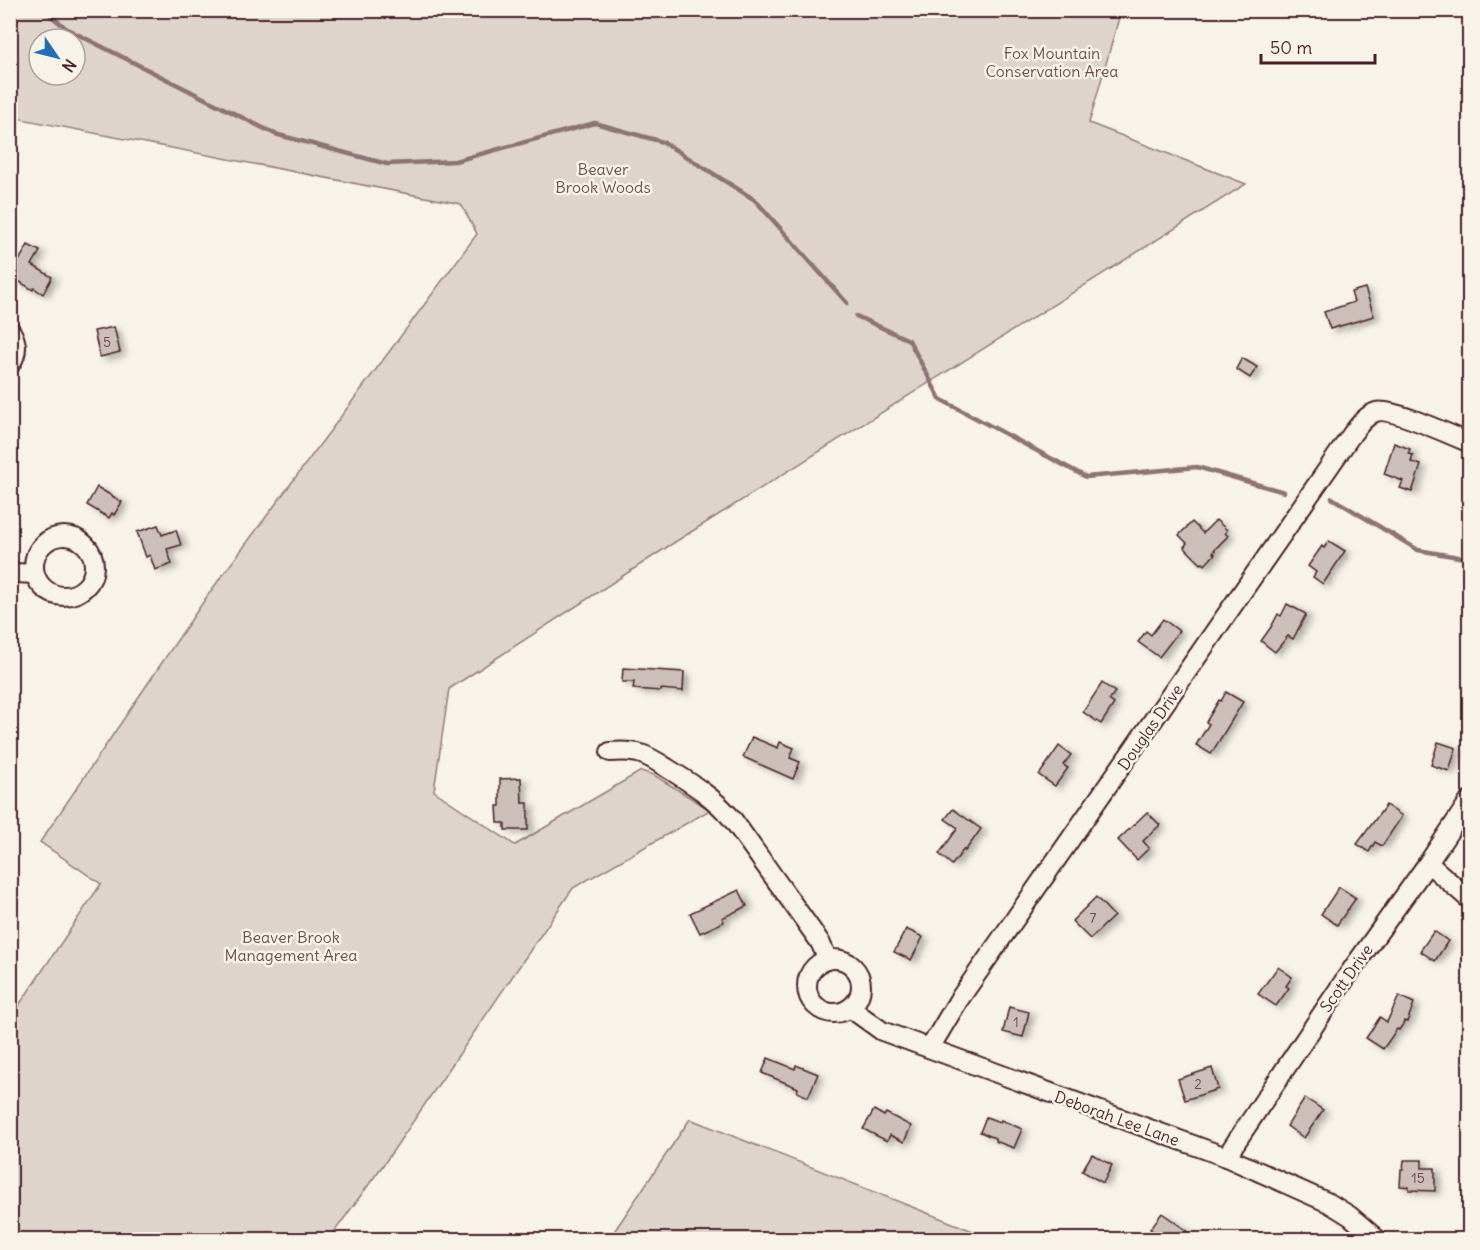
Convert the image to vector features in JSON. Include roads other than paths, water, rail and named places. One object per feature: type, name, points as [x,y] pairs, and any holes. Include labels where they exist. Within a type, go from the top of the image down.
[{"type":"street","points":[[10,330],[16,340],[17,348],[10,365]]},
{"type":"street","name":"Douglas Drive","points":[[930,1048],[965,992],[1364,419],[1377,411],[1386,411],[1470,443]]},
{"type":"street","points":[[10,570],[16,573],[34,574]]},
{"type":"street","points":[[610,752],[644,755],[698,788],[722,807],[820,942],[828,960]]},
{"type":"street","name":"Scott Drive","points":[[1226,1157],[1348,975],[1470,800]]},
{"type":"street","points":[[1428,862],[1470,900]]},
{"type":"street","points":[[842,959],[856,969],[860,976],[860,994],[856,1002],[842,1012],[826,1012],[815,1005],[807,990],[810,972],[816,965],[828,960],[842,959]]},
{"type":"street","name":"Deborah Lee Lane","points":[[850,1008],[882,1031],[1226,1157],[1329,1203],[1350,1216],[1378,1239]]},
{"type":"waterway","points":[[44,10],[67,29],[275,134],[387,164],[455,161],[595,123],[663,142],[755,200],[847,303]]},
{"type":"waterway","points":[[856,316],[909,340],[940,399],[1086,477],[1197,467],[1284,492]]},
{"type":"waterway","points":[[1332,498],[1418,550],[1470,559]]},
{"type":"park label","name":"Fox Mountain Conservation Area","points":[[1052,62]]},
{"type":"park label","name":"Beaver Brook Woods","points":[[603,178]]},
{"type":"park label","name":"Beaver Brook Management Area","points":[[291,946]]}]
